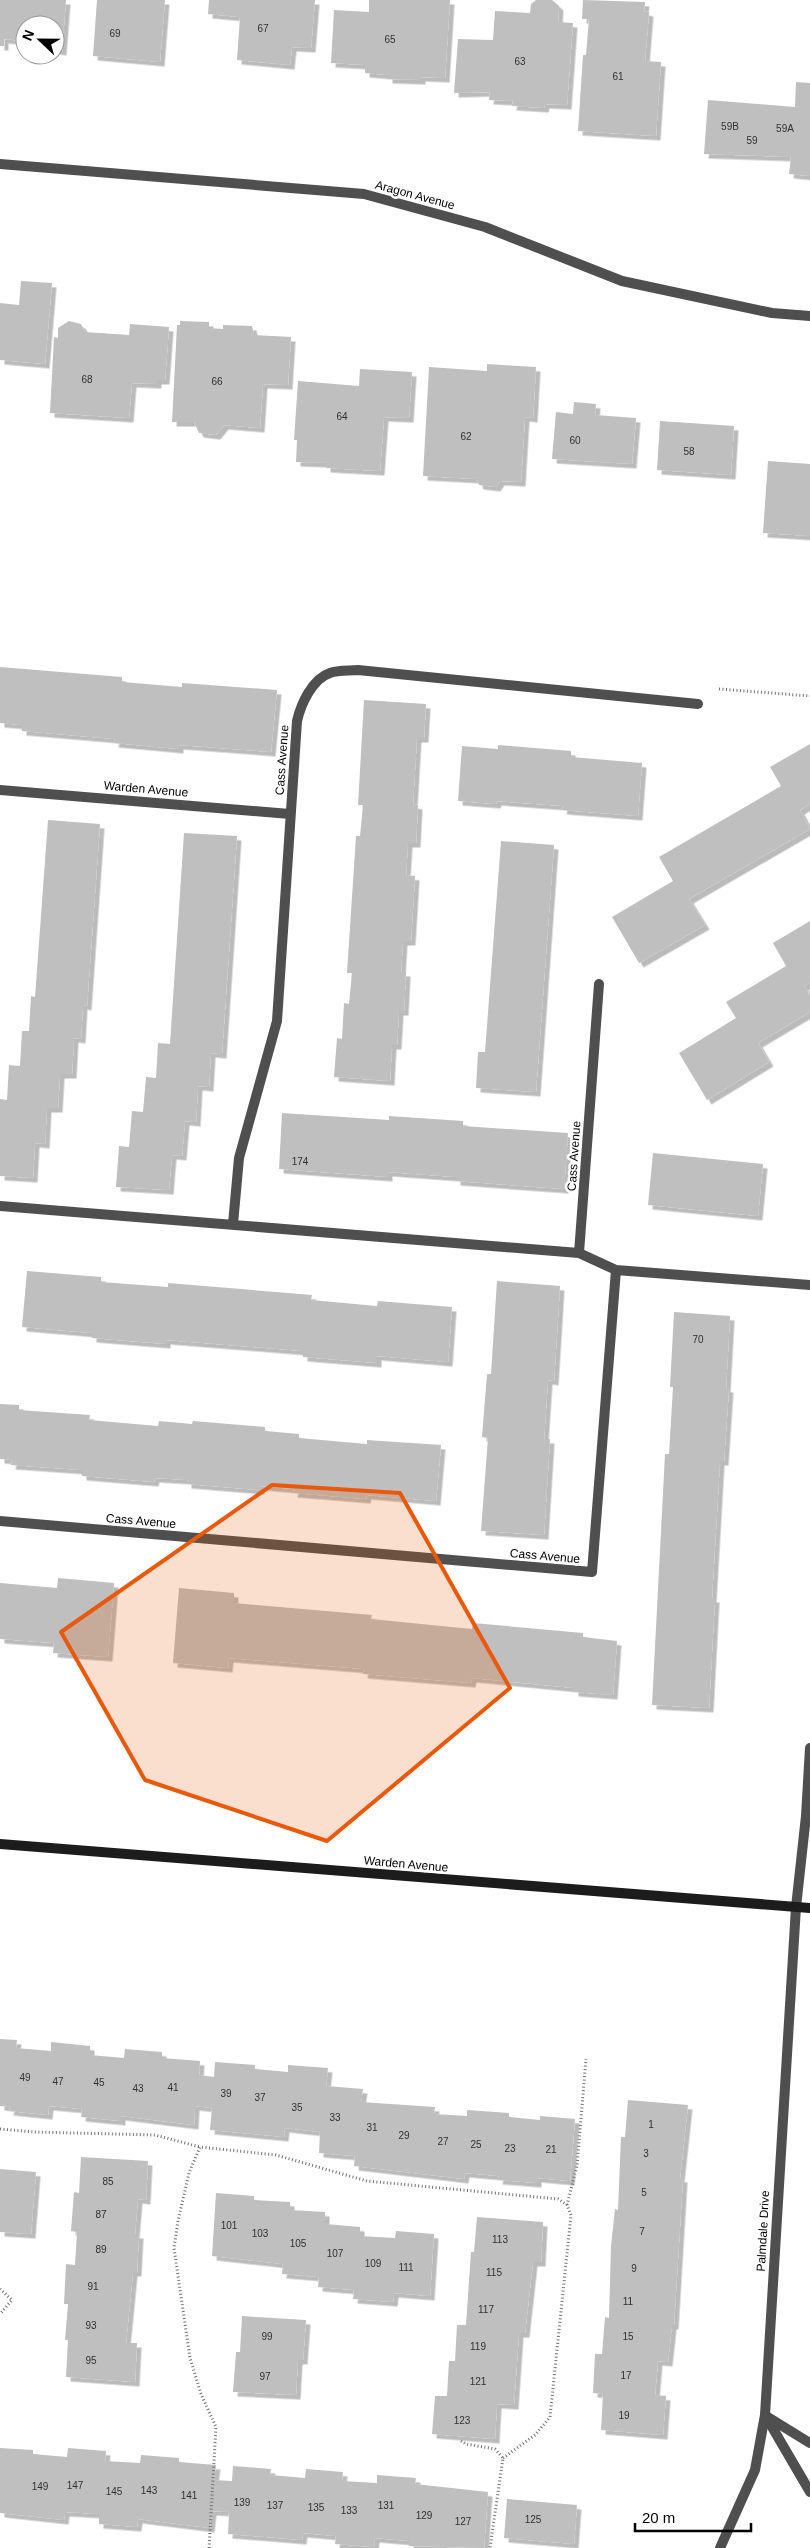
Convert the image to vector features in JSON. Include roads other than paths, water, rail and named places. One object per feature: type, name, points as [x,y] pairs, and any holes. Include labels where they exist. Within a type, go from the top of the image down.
[{"type":"main road","name":"Warden Avenue","points":[[0,1844],[810,1908]]},
{"type":"street","name":"Aragon Avenue","points":[[0,164],[364,194],[485,227],[622,281],[772,313],[810,316]]},
{"type":"street","name":"Cass Avenue","points":[[233,1224],[239,1158],[277,1021],[290,814],[299,711],[308,694],[330,673],[358,670],[698,704]]},
{"type":"street","name":"Warden Avenue","points":[[0,790],[290,814]]},
{"type":"street","name":"Cass Avenue","points":[[579,1253],[599,984]]},
{"type":"street","points":[[0,1206],[579,1253],[616,1270],[810,1285]]},
{"type":"street","name":"Cass Avenue","points":[[0,1521],[592,1572],[616,1270]]},
{"type":"street","points":[[796,1907],[806,1816],[810,1748]]},
{"type":"street","name":"Palmdale Drive","points":[[720,2548],[755,2470],[764,2414],[796,1907]]},
{"type":"street","points":[[764,2414],[810,2443]]},
{"type":"street","points":[[764,2414],[810,2492]]}]
